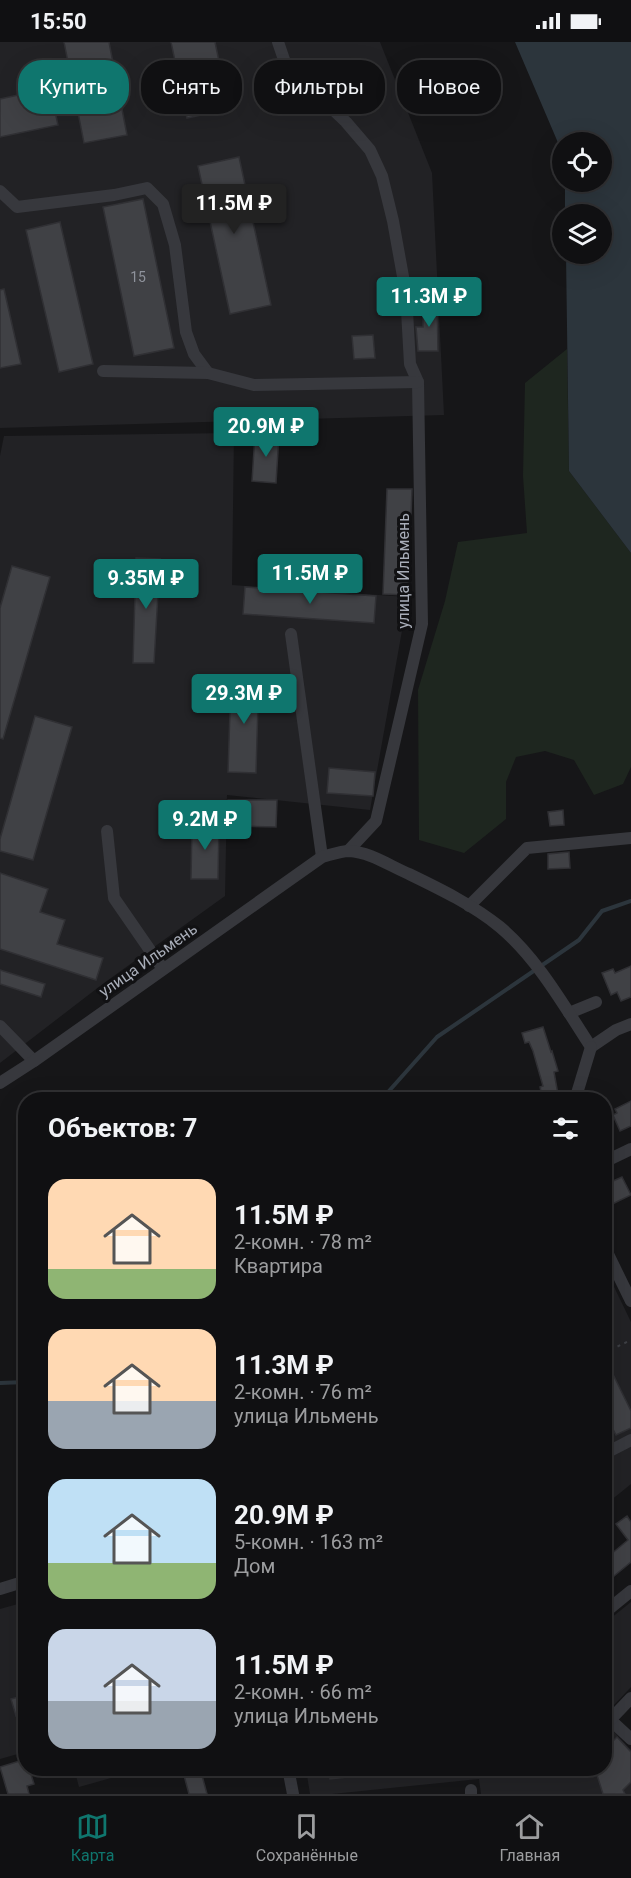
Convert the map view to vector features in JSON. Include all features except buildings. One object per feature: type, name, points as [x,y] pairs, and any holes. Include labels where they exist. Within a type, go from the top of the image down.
[{"type":"street","name":"улица Ильмень","points":[[278,42],[290,76],[298,86],[324,101],[346,122],[370,150],[382,176],[406,293],[410,364],[418,382],[422,624],[376,821],[348,851]]},
{"type":"street","points":[[0,191],[17,207],[114,195],[147,188],[163,204],[175,245],[186,332],[194,354],[208,373]]},
{"type":"street","points":[[103,372],[208,373],[254,385],[418,382]]},
{"type":"street","points":[[291,634],[322,857]]},
{"type":"street","points":[[107,831],[114,898],[163,969]]},
{"type":"street","points":[[469,906],[527,848],[631,838]]},
{"type":"street","name":"улица Ильмень","points":[[0,1083],[34,1062],[322,857],[348,851],[368,855],[469,906],[500,927],[549,983],[591,1047]]},
{"type":"street","points":[[569,1013],[596,1002]]},
{"type":"street","points":[[577,1092],[591,1047],[616,1030],[631,1024]]},
{"type":"street","points":[[0,1026],[34,1062]]},
{"type":"street","points":[[612,1158],[631,1149]]},
{"type":"street","points":[[612,1262],[631,1301]]},
{"type":"street","points":[[612,1450],[631,1440]]},
{"type":"street","points":[[0,1589],[18,1583]]},
{"type":"street","points":[[612,1606],[631,1591]]},
{"type":"street","points":[[612,1713],[631,1698]]},
{"type":"street","points":[[612,1721],[631,1738]]},
{"type":"street","points":[[290,1776],[293,1794]]},
{"type":"path","points":[[612,1349],[631,1340]]},
{"type":"shaded area","points":[[0,42],[380,42],[397,85],[397,114],[409,114],[432,173],[444,415],[0,428]]},
{"type":"shaded area","points":[[515,42],[631,42],[631,553],[569,471],[566,264],[612,264],[612,204],[565,204],[565,192],[612,192],[612,132],[553,132]]},
{"type":"shaded area","points":[[567,349],[569,471],[631,553],[631,767],[623,784],[594,795],[574,760],[545,751],[516,757],[506,782],[506,819],[464,853],[419,840],[418,690],[445,601],[458,542],[527,533],[523,476],[525,383]]},
{"type":"shaded area","points":[[234,433],[232,585],[408,597],[370,810],[227,795],[225,896],[104,983],[0,1063],[0,456],[4,436]]},
{"type":"shaded area","points":[[612,1283],[631,1322],[631,1484],[612,1499]]},
{"type":"shaded area","points":[[631,1602],[631,1687],[614,1705],[612,1703],[612,1617]]},
{"type":"shaded area","points":[[18,1604],[18,1754],[0,1759],[0,1609]]},
{"type":"shaded area","points":[[612,1730],[631,1750],[631,1794],[481,1794],[479,1779],[332,1794],[310,1794],[307,1776],[612,1776]]},
{"type":"shaded area","points":[[76,1776],[118,1776],[79,1787]]},
{"type":"waterway","points":[[388,1092],[437,1037],[579,940],[602,911],[631,901]]},
{"type":"waterway","points":[[0,1383],[18,1382]]}]
